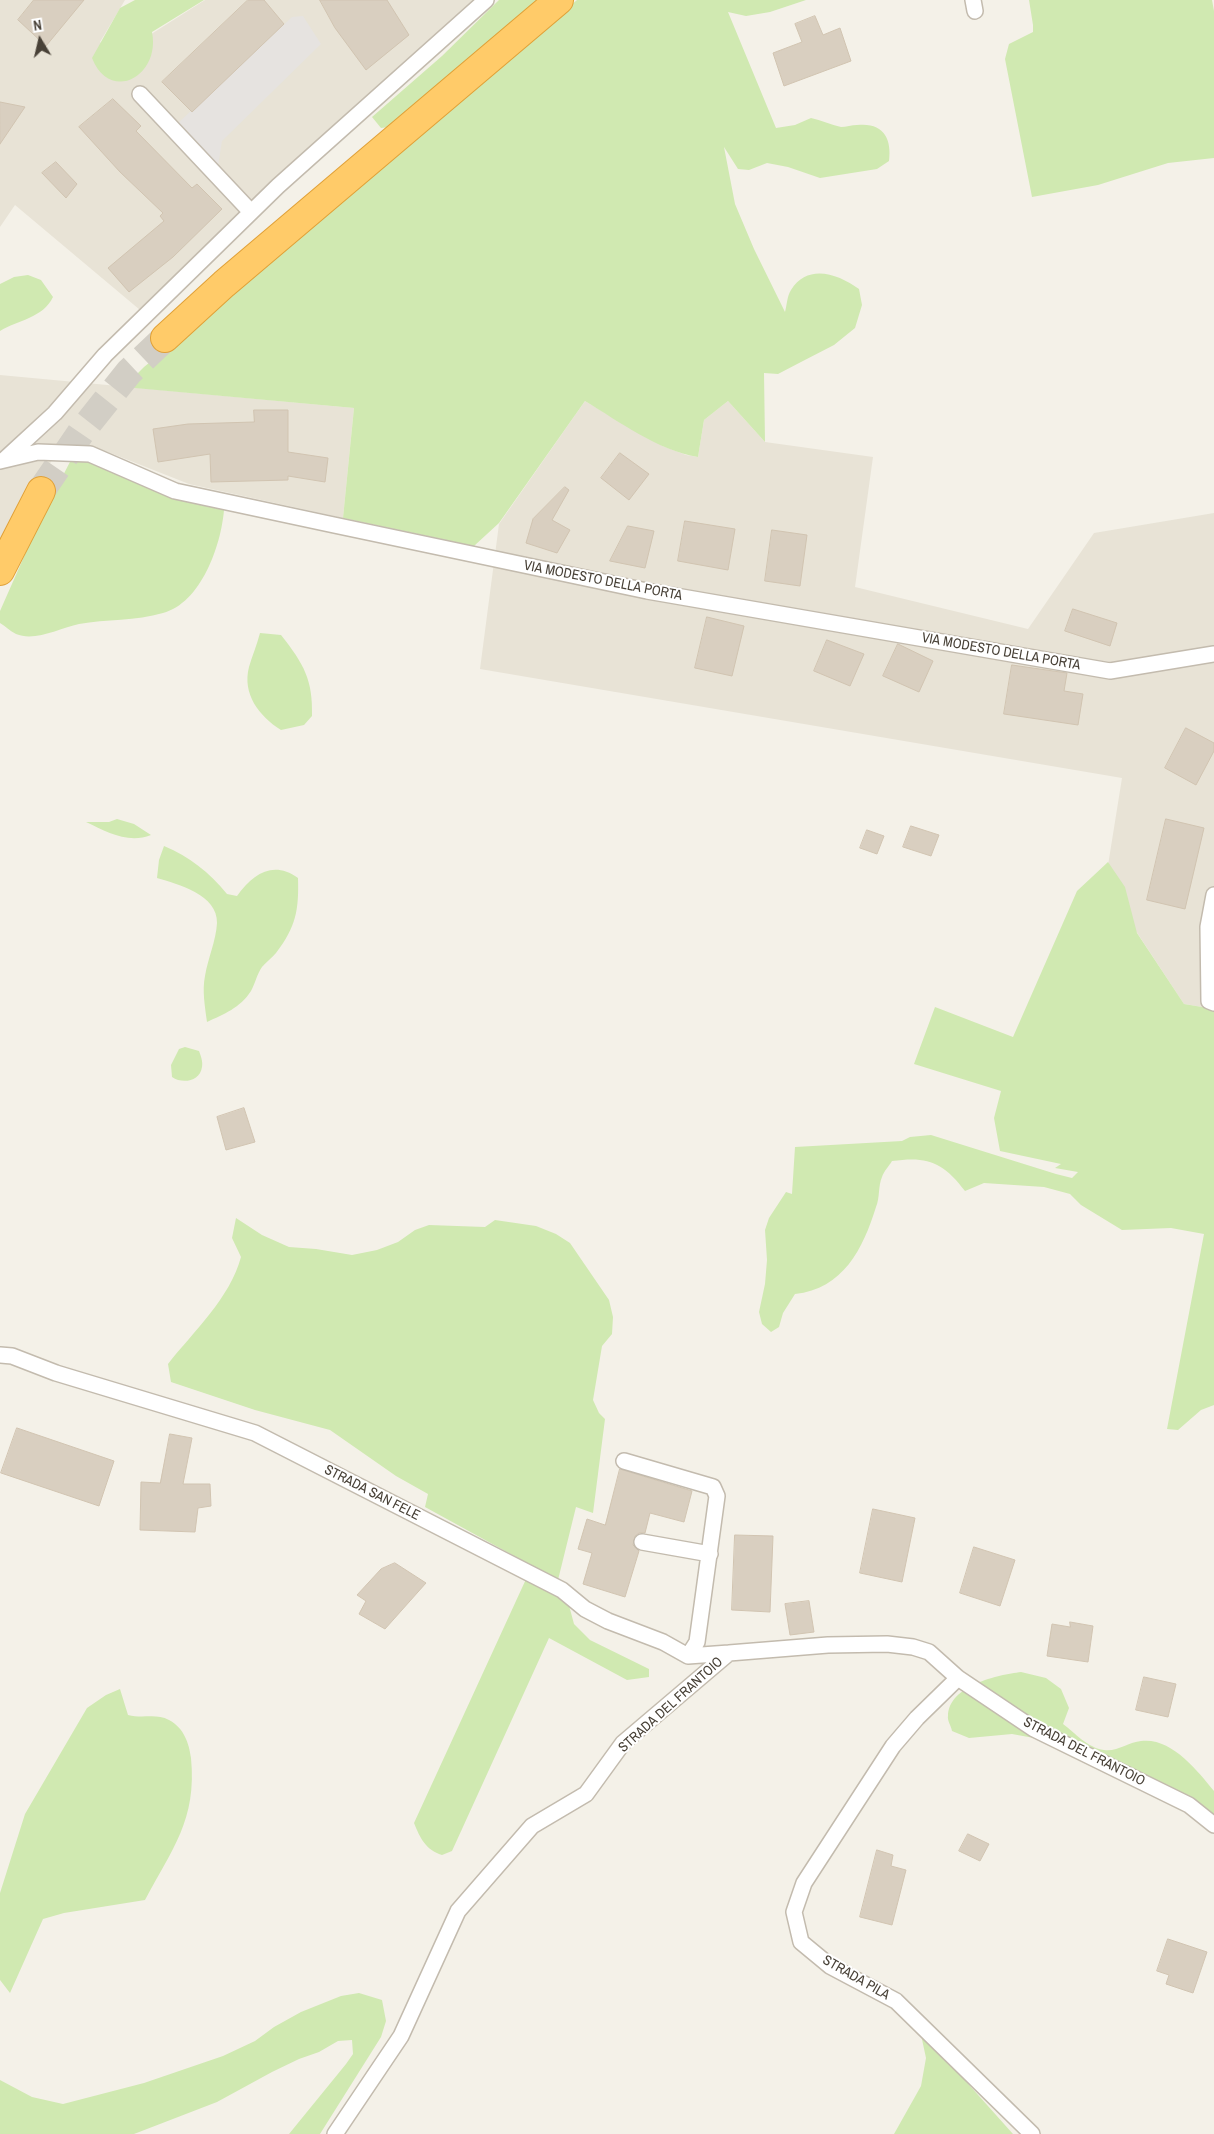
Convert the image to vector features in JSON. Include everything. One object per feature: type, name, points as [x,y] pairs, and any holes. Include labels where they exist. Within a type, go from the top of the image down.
[{"type":"highway","points":[[165,338],[224,284],[559,0]]},
{"type":"highway","points":[[0,571],[41,491]]},
{"type":"street","points":[[2,461],[55,413],[105,355],[278,186],[486,0]]},
{"type":"street","points":[[140,94],[251,212]]},
{"type":"street","name":"VIA MODESTO DELLA PORTA","points":[[2,461],[38,452],[90,454],[175,491],[278,513],[648,591],[1110,671],[1214,654]]},
{"type":"street","points":[[1214,895],[1208,927],[1209,1001],[1214,1004]]},
{"type":"street","name":"STRADA SAN FELE","points":[[0,1355],[12,1356],[56,1372],[255,1433],[562,1590],[593,1613],[662,1642],[688,1656]]},
{"type":"street","points":[[624,1461],[712,1488],[717,1496],[697,1642],[688,1656]]},
{"type":"street","points":[[642,1542],[710,1554]]},
{"type":"street","name":"STRADA DEL FRANTOIO","points":[[335,2134],[401,2036],[458,1912],[532,1826],[586,1794],[623,1743],[730,1653],[828,1645],[887,1644],[913,1647],[929,1652],[958,1678],[1034,1729],[1189,1805],[1214,1825]]},
{"type":"street","points":[[688,1656],[730,1653]]},
{"type":"street","name":"STRADA PILA","points":[[958,1678],[893,1746],[804,1883],[794,1912],[800,1942],[830,1966],[896,2001],[1032,2134]]},
{"type":"shaded area","points":[[0,0],[125,0],[100,42],[115,57],[205,0],[485,0],[146,315],[15,205],[0,227]]},
{"type":"shaded area","points":[[303,16],[321,44],[222,141],[218,166],[178,123],[292,17]]},
{"type":"shaded area","points":[[0,375],[354,408],[343,518],[189,484],[108,452],[61,445],[30,497],[0,563]]},
{"type":"shaded area","points":[[585,401],[663,446],[686,455],[698,457],[704,420],[728,401],[765,442],[873,457],[855,587],[1028,629],[1094,533],[1214,513],[1214,1009],[1184,1004],[1105,884],[1122,778],[480,669],[499,524]]},
{"type":"green space","points":[[135,0],[204,0],[152,32],[153,48],[149,61],[142,72],[132,79],[121,82],[110,80],[100,72],[92,58],[120,8]]},
{"type":"green space","points":[[499,0],[542,0],[389,127],[381,128],[372,117],[442,56]]},
{"type":"green space","points":[[577,0],[806,0],[770,12],[746,16],[728,12],[776,128],[795,125],[811,118],[841,127],[855,125],[873,126],[884,133],[887,139],[890,153],[889,161],[877,169],[820,178],[788,167],[767,163],[749,170],[738,169],[724,147],[735,204],[754,249],[785,312],[791,290],[806,276],[814,274],[824,274],[842,279],[859,289],[862,305],[855,328],[834,345],[778,374],[764,373],[765,442],[728,401],[704,420],[698,457],[653,442],[585,401],[499,523],[474,546],[343,518],[354,408],[124,387],[144,367],[235,292]]},
{"type":"green space","points":[[1029,0],[1212,0],[1214,11],[1214,158],[1168,163],[1098,185],[1032,197],[1005,59],[1009,44],[1033,32]]},
{"type":"green space","points":[[28,275],[41,280],[53,297],[49,304],[37,314],[0,331],[0,284],[14,277]]},
{"type":"green space","points":[[72,458],[82,459],[182,501],[224,510],[219,540],[207,571],[198,586],[188,598],[176,607],[153,616],[79,624],[48,634],[23,636],[16,634],[0,623],[0,611],[42,516]]},
{"type":"green space","points":[[260,633],[281,635],[296,655],[306,673],[311,692],[312,716],[304,725],[281,730],[259,711],[250,695],[247,677]]},
{"type":"green space","points":[[117,819],[134,824],[151,835],[134,838],[118,836],[86,822],[109,822]]},
{"type":"green space","points":[[164,846],[198,866],[227,894],[237,896],[250,881],[264,872],[272,870],[280,870],[298,878],[298,900],[295,918],[283,944],[262,967],[247,997],[231,1010],[207,1022],[204,981],[214,943],[217,923],[216,913],[204,898],[195,892],[157,878],[159,860]]},
{"type":"green space","points":[[1108,862],[1125,887],[1137,933],[1184,1004],[1214,1009],[1214,1405],[1201,1410],[1178,1430],[1167,1429],[1204,1234],[1171,1228],[1122,1230],[1081,1205],[1070,1194],[1044,1187],[984,1183],[965,1191],[942,1167],[925,1161],[892,1161],[882,1177],[877,1203],[865,1238],[849,1264],[826,1284],[812,1291],[795,1294],[783,1313],[779,1327],[771,1332],[762,1324],[759,1312],[765,1284],[767,1260],[765,1230],[769,1218],[786,1192],[792,1194],[795,1147],[902,1141],[910,1137],[931,1135],[1056,1174],[1072,1178],[1078,1172],[1055,1168],[1061,1164],[1000,1151],[994,1118],[1001,1091],[914,1064],[935,1007],[1013,1037],[1077,891]]},
{"type":"green space","points":[[185,1047],[199,1051],[202,1067],[198,1076],[185,1081],[172,1077],[171,1065],[179,1049]]},
{"type":"green space","points":[[236,1218],[262,1235],[289,1247],[352,1255],[377,1250],[398,1242],[415,1230],[429,1225],[485,1227],[495,1220],[536,1226],[556,1234],[570,1243],[609,1300],[613,1317],[612,1334],[602,1346],[593,1400],[599,1413],[605,1419],[593,1513],[576,1507],[558,1580],[425,1507],[428,1494],[396,1476],[330,1430],[255,1410],[171,1382],[168,1364],[210,1314],[236,1272],[241,1257],[232,1238]]},
{"type":"green space","points":[[527,1577],[567,1598],[574,1624],[590,1640],[649,1669],[649,1677],[627,1680],[549,1638],[452,1851],[442,1855],[436,1853],[424,1843],[414,1823]]},
{"type":"green space","points":[[1021,1672],[1046,1678],[1061,1689],[1069,1708],[1063,1724],[1082,1740],[1098,1749],[1109,1750],[1136,1742],[1152,1741],[1163,1744],[1182,1757],[1214,1791],[1214,1824],[1051,1739],[1012,1734],[969,1738],[952,1731],[948,1719],[950,1705],[965,1689],[988,1679]]},
{"type":"green space","points":[[120,1689],[128,1715],[159,1717],[169,1720],[178,1727],[187,1741],[191,1758],[192,1780],[186,1817],[173,1849],[145,1900],[64,1913],[43,1919],[10,1993],[0,1980],[0,1893],[25,1814],[87,1708],[106,1695]]},
{"type":"green space","points":[[359,1993],[382,2000],[386,2021],[381,2037],[320,2134],[289,2134],[353,2054],[352,2040],[338,2041],[319,2052],[272,2072],[217,2102],[134,2134],[0,2134],[0,2080],[32,2097],[63,2104],[144,2083],[223,2056],[255,2041],[274,2027],[301,2012],[341,1996]]},
{"type":"green space","points":[[920,2030],[1013,2134],[894,2134],[921,2086],[926,2058]]},
{"type":"building","points":[[34,0],[84,0],[46,46],[18,20]]},
{"type":"building","points":[[248,0],[264,0],[284,24],[192,112],[162,82]]},
{"type":"building","points":[[320,0],[387,0],[409,35],[366,70],[335,28]]},
{"type":"building","points":[[815,16],[823,35],[840,28],[851,61],[784,86],[773,53],[802,42],[795,24]]},
{"type":"building","points":[[113,99],[141,126],[136,131],[192,188],[197,184],[222,209],[173,257],[129,292],[108,268],[164,221],[160,216],[163,213],[120,172],[79,127]]},
{"type":"building","points":[[0,102],[25,107],[0,144]]},
{"type":"building","points":[[56,162],[77,184],[66,198],[42,173]]},
{"type":"building","points":[[254,410],[288,410],[288,452],[328,458],[325,482],[288,476],[288,480],[211,482],[210,454],[158,462],[153,429],[188,424],[254,422]]},
{"type":"building","points":[[620,453],[649,474],[629,500],[601,478]]},
{"type":"building","points":[[565,487],[569,490],[552,520],[570,530],[557,553],[526,543],[533,519]]},
{"type":"building","points":[[685,521],[735,529],[728,570],[678,561]]},
{"type":"building","points":[[628,526],[654,531],[645,568],[610,561]]},
{"type":"building","points":[[772,530],[807,535],[800,586],[765,581]]},
{"type":"building","points":[[1073,609],[1117,623],[1110,646],[1065,631]]},
{"type":"building","points":[[707,617],[744,626],[732,676],[695,668]]},
{"type":"building","points":[[827,640],[864,654],[850,686],[814,671]]},
{"type":"building","points":[[898,644],[933,661],[919,692],[883,676]]},
{"type":"building","points":[[1012,665],[1067,673],[1064,691],[1083,694],[1078,725],[1004,714]]},
{"type":"building","points":[[1186,728],[1214,743],[1214,751],[1196,785],[1165,768]]},
{"type":"building","points":[[1166,819],[1204,828],[1185,909],[1147,900]]},
{"type":"building","points":[[911,826],[939,835],[931,856],[903,847]]},
{"type":"building","points":[[867,830],[884,836],[877,854],[860,848]]},
{"type":"building","points":[[244,1108],[255,1142],[226,1150],[217,1117]]},
{"type":"building","points":[[17,1428],[114,1461],[99,1506],[1,1473]]},
{"type":"building","points":[[170,1434],[192,1438],[183,1484],[210,1484],[211,1506],[198,1508],[195,1532],[140,1530],[141,1482],[160,1483]]},
{"type":"building","points":[[620,1469],[692,1491],[684,1522],[650,1513],[645,1533],[639,1533],[635,1536],[633,1545],[639,1551],[625,1597],[583,1584],[592,1553],[578,1549],[587,1519],[605,1525]]},
{"type":"building","points":[[873,1509],[915,1518],[902,1582],[860,1573]]},
{"type":"building","points":[[735,1535],[773,1536],[770,1612],[732,1610]]},
{"type":"building","points":[[974,1547],[1015,1560],[1000,1606],[960,1593]]},
{"type":"building","points":[[395,1563],[426,1583],[385,1629],[359,1614],[366,1601],[357,1595],[381,1569]]},
{"type":"building","points":[[809,1601],[814,1632],[790,1635],[785,1604]]},
{"type":"building","points":[[1070,1622],[1093,1626],[1088,1662],[1047,1656],[1052,1624],[1070,1627]]},
{"type":"building","points":[[1144,1677],[1176,1684],[1168,1717],[1136,1710]]},
{"type":"building","points":[[968,1834],[989,1844],[980,1861],[959,1851]]},
{"type":"building","points":[[877,1850],[893,1855],[891,1866],[906,1870],[892,1925],[860,1917]]},
{"type":"building","points":[[1168,1939],[1207,1952],[1193,1993],[1166,1984],[1169,1975],[1157,1971]]},
{"type":"tunnel","points":[[41,491],[82,431],[129,372],[165,338]]}]
